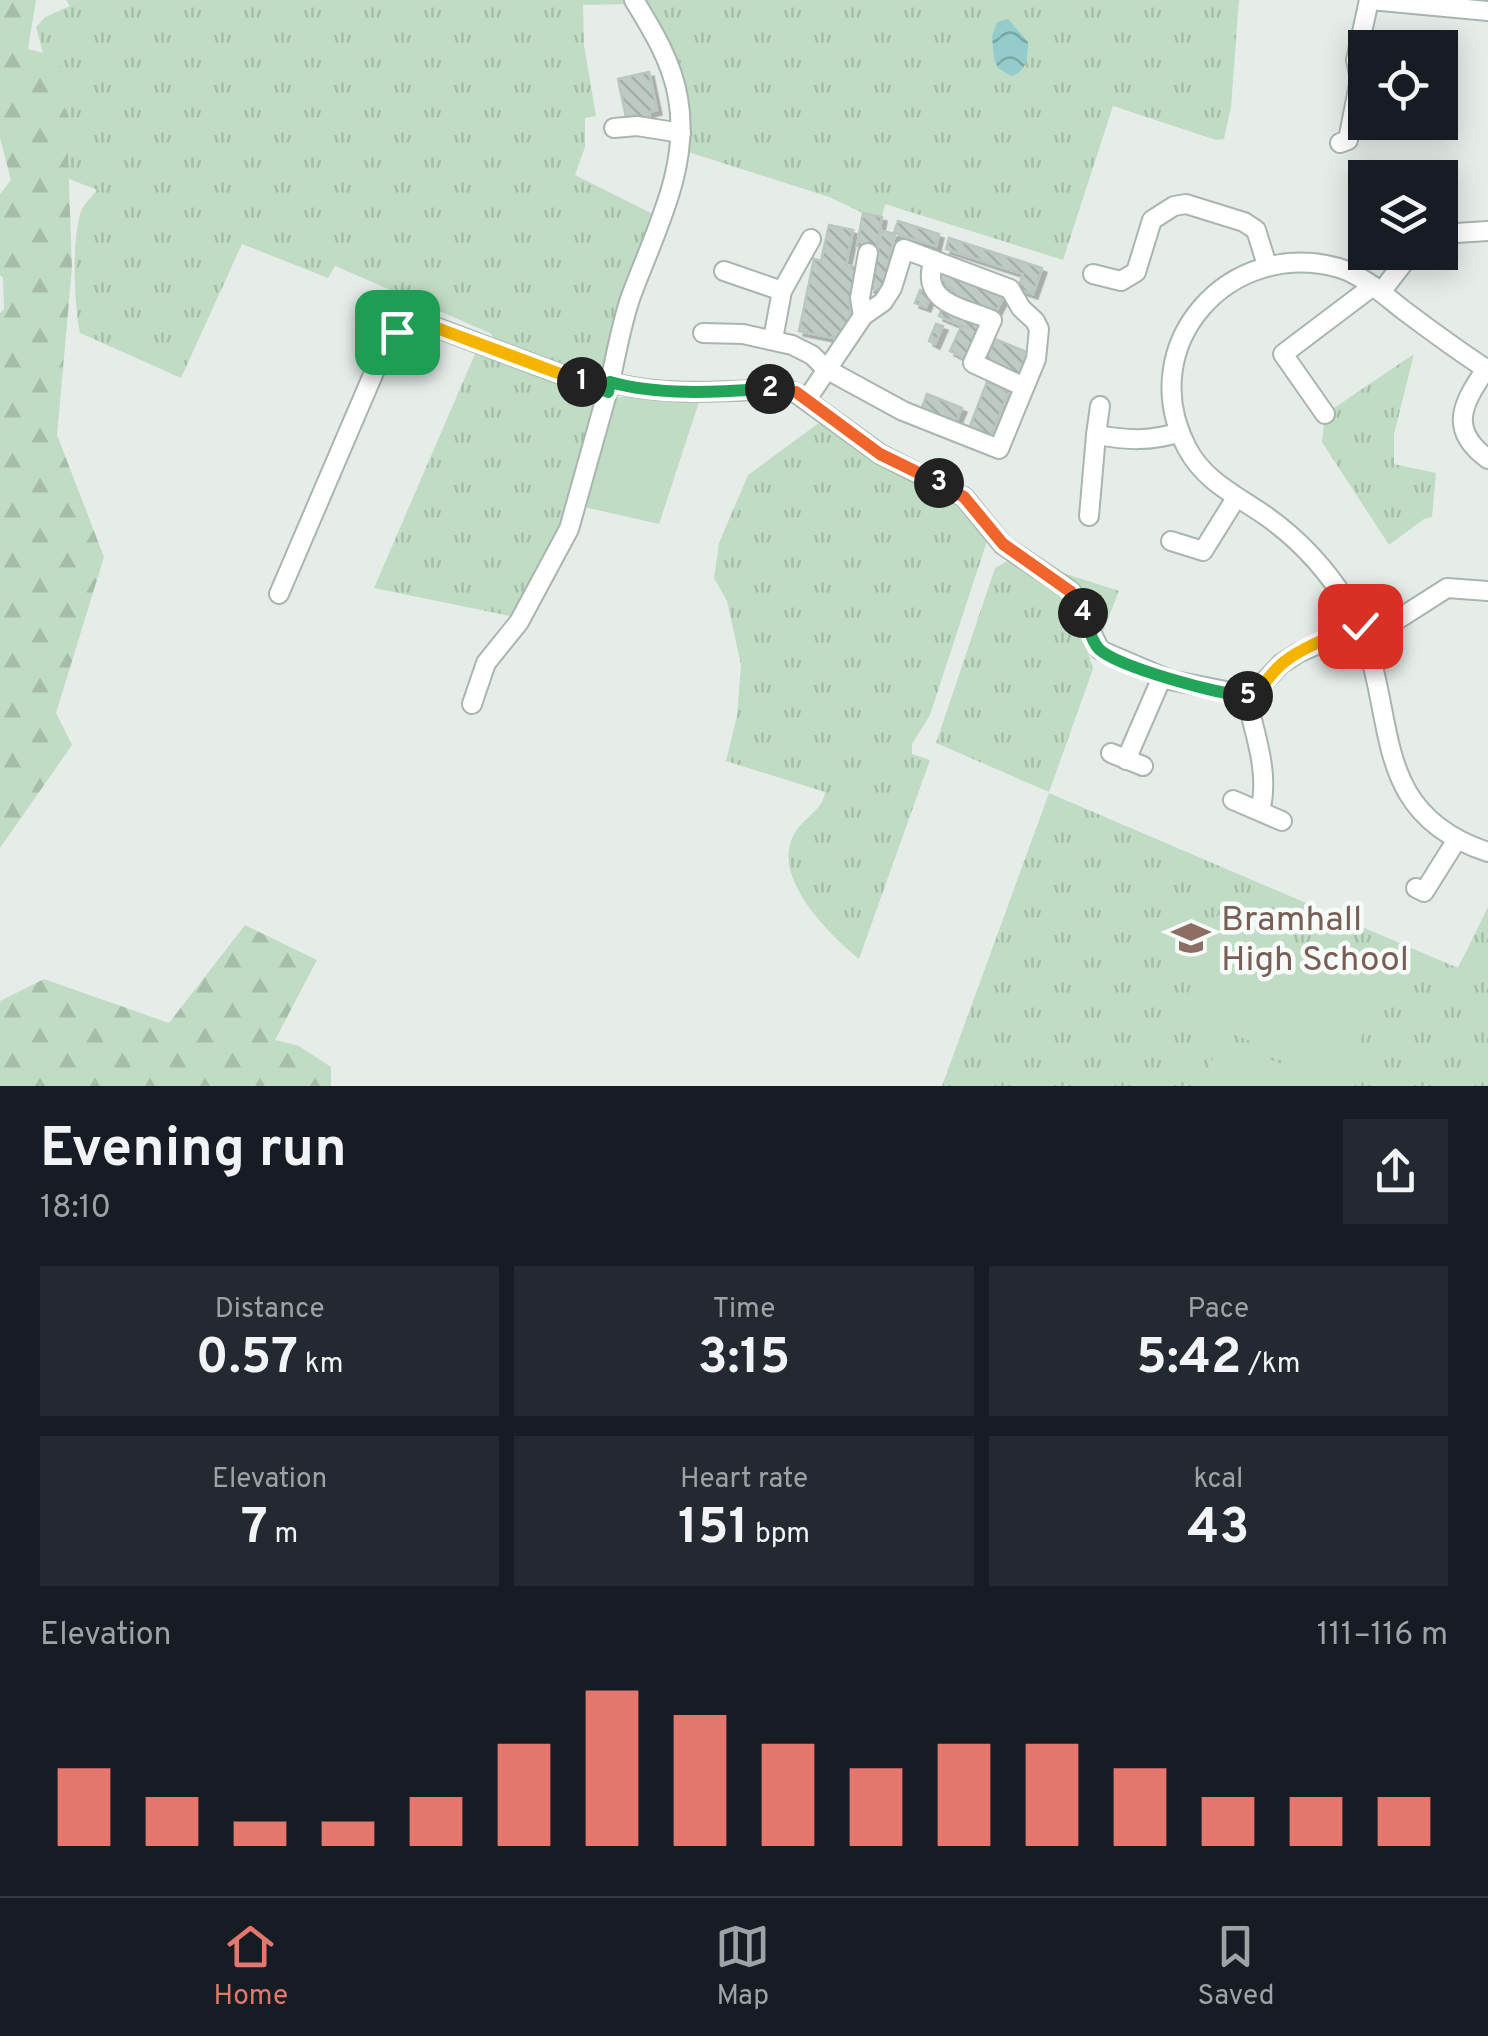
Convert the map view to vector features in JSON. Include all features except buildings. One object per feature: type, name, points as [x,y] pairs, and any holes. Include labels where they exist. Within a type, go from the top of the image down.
[{"type":"street","points":[[472,704],[486,664],[519,622],[569,529],[628,304],[676,175],[681,134],[673,77],[659,41],[634,0]]},
{"type":"street","points":[[1340,143],[1348,140],[1358,90],[1356,60],[1369,0],[1488,11]]},
{"type":"street","points":[[614,128],[637,126],[681,134]]},
{"type":"street","points":[[1093,274],[1121,281],[1136,272],[1152,220],[1174,206],[1186,204],[1244,222],[1256,230],[1266,265]]},
{"type":"street","points":[[1458,233],[1488,231]]},
{"type":"street","points":[[773,339],[782,291],[811,239]]},
{"type":"street","points":[[703,333],[773,339],[812,355],[826,369],[903,411],[1000,450],[1039,344],[1039,329],[1010,289],[904,249],[892,288],[883,302],[863,316],[826,369],[808,399]]},
{"type":"street","points":[[863,316],[860,298],[868,253]]},
{"type":"street","points":[[934,260],[928,277],[930,288],[940,298],[992,320],[973,363],[1024,387]]},
{"type":"street","points":[[1488,459],[1470,446],[1462,417],[1468,395],[1487,370],[1344,269],[1316,262],[1266,265],[1221,287],[1205,301],[1186,328],[1176,360],[1173,394],[1180,432],[1197,465],[1236,498],[1292,536],[1319,562],[1362,634],[1411,802],[1432,825],[1456,842],[1488,852]]},
{"type":"street","points":[[1325,414],[1283,354],[1377,289],[1395,270]]},
{"type":"street","points":[[724,271],[782,291]]},
{"type":"street","points":[[279,594],[378,363],[397,332],[406,326],[426,324],[609,387],[784,388],[808,399],[880,454],[964,497],[1003,544],[1071,592],[1097,647],[1162,677],[1246,697],[1255,694],[1281,664],[1298,652],[1362,634],[1447,588],[1488,591]]},
{"type":"street","points":[[1090,516],[1100,406]]},
{"type":"street","points":[[1096,434],[1156,440],[1180,432]]},
{"type":"street","points":[[1171,542],[1203,551],[1236,498]]},
{"type":"street","points":[[1127,760],[1162,677]]},
{"type":"street","points":[[1246,697],[1263,769],[1260,811]]},
{"type":"street","points":[[1234,800],[1282,821]]},
{"type":"street","points":[[1416,888],[1424,892],[1456,842]]},
{"type":"green space","points":[[0,0],[36,0],[28,49],[59,57],[67,126],[72,268],[57,435],[104,557],[56,713],[72,745],[0,848],[0,313],[4,309],[0,194],[11,180],[0,138]]},
{"type":"green space","points":[[66,0],[631,0],[634,4],[583,5],[584,45],[596,116],[585,118],[585,147],[575,175],[655,215],[603,383],[499,344],[490,333],[335,266],[328,278],[242,244],[181,378],[80,333],[75,288],[76,235],[82,209],[97,190],[39,167],[58,109],[36,27],[45,17],[70,6]]},
{"type":"green space","points":[[642,0],[1239,0],[1231,107],[1224,139],[1216,140],[1113,106],[1063,260],[885,204],[882,217],[863,213],[829,197],[688,152],[688,121]]},
{"type":"green space","points":[[478,347],[594,392],[598,399],[568,515],[515,617],[374,588]]},
{"type":"green space","points":[[1414,354],[1394,434],[1394,464],[1436,473],[1432,517],[1389,545],[1322,442],[1325,414]]},
{"type":"green space","points":[[701,396],[659,524],[584,507],[613,399]]},
{"type":"green space","points":[[820,422],[887,468],[952,498],[988,538],[930,715],[912,744],[912,754],[930,760],[859,959],[819,920],[790,870],[793,836],[820,804],[825,792],[726,761],[737,716],[741,665],[727,601],[714,578],[719,543],[748,475]]},
{"type":"green space","points":[[1007,561],[1059,590],[1070,603],[1093,669],[1049,792],[936,743],[995,568]]},
{"type":"green space","points":[[1029,562],[1119,591],[1097,647],[1083,613]]},
{"type":"green space","name":"Bramhall High School","points":[[1049,793],[1458,968],[1488,907],[1488,1086],[942,1086]]},
{"type":"green space","points":[[1218,915],[1384,979],[1346,1078],[1180,1014]]},
{"type":"green space","points":[[245,925],[317,960],[275,1040],[299,1046],[331,1067],[331,1086],[0,1086],[0,1001],[44,979],[169,1023]]},
{"type":"green space","points":[[1219,1040],[1340,1086],[1202,1086]]},
{"type":"water","points":[[1008,19],[1028,42],[1023,67],[1011,76],[998,68],[992,36],[997,22]]},
{"type":"place","name":"Bramhall High School","points":[[1191,938]]},
{"type":"route","points":[[397,332],[406,326],[426,324],[608,392],[610,382],[684,390],[784,388],[796,392],[880,454],[964,497],[1003,544],[1071,592],[1100,650],[1162,677],[1251,696],[1298,652],[1360,626]]}]
